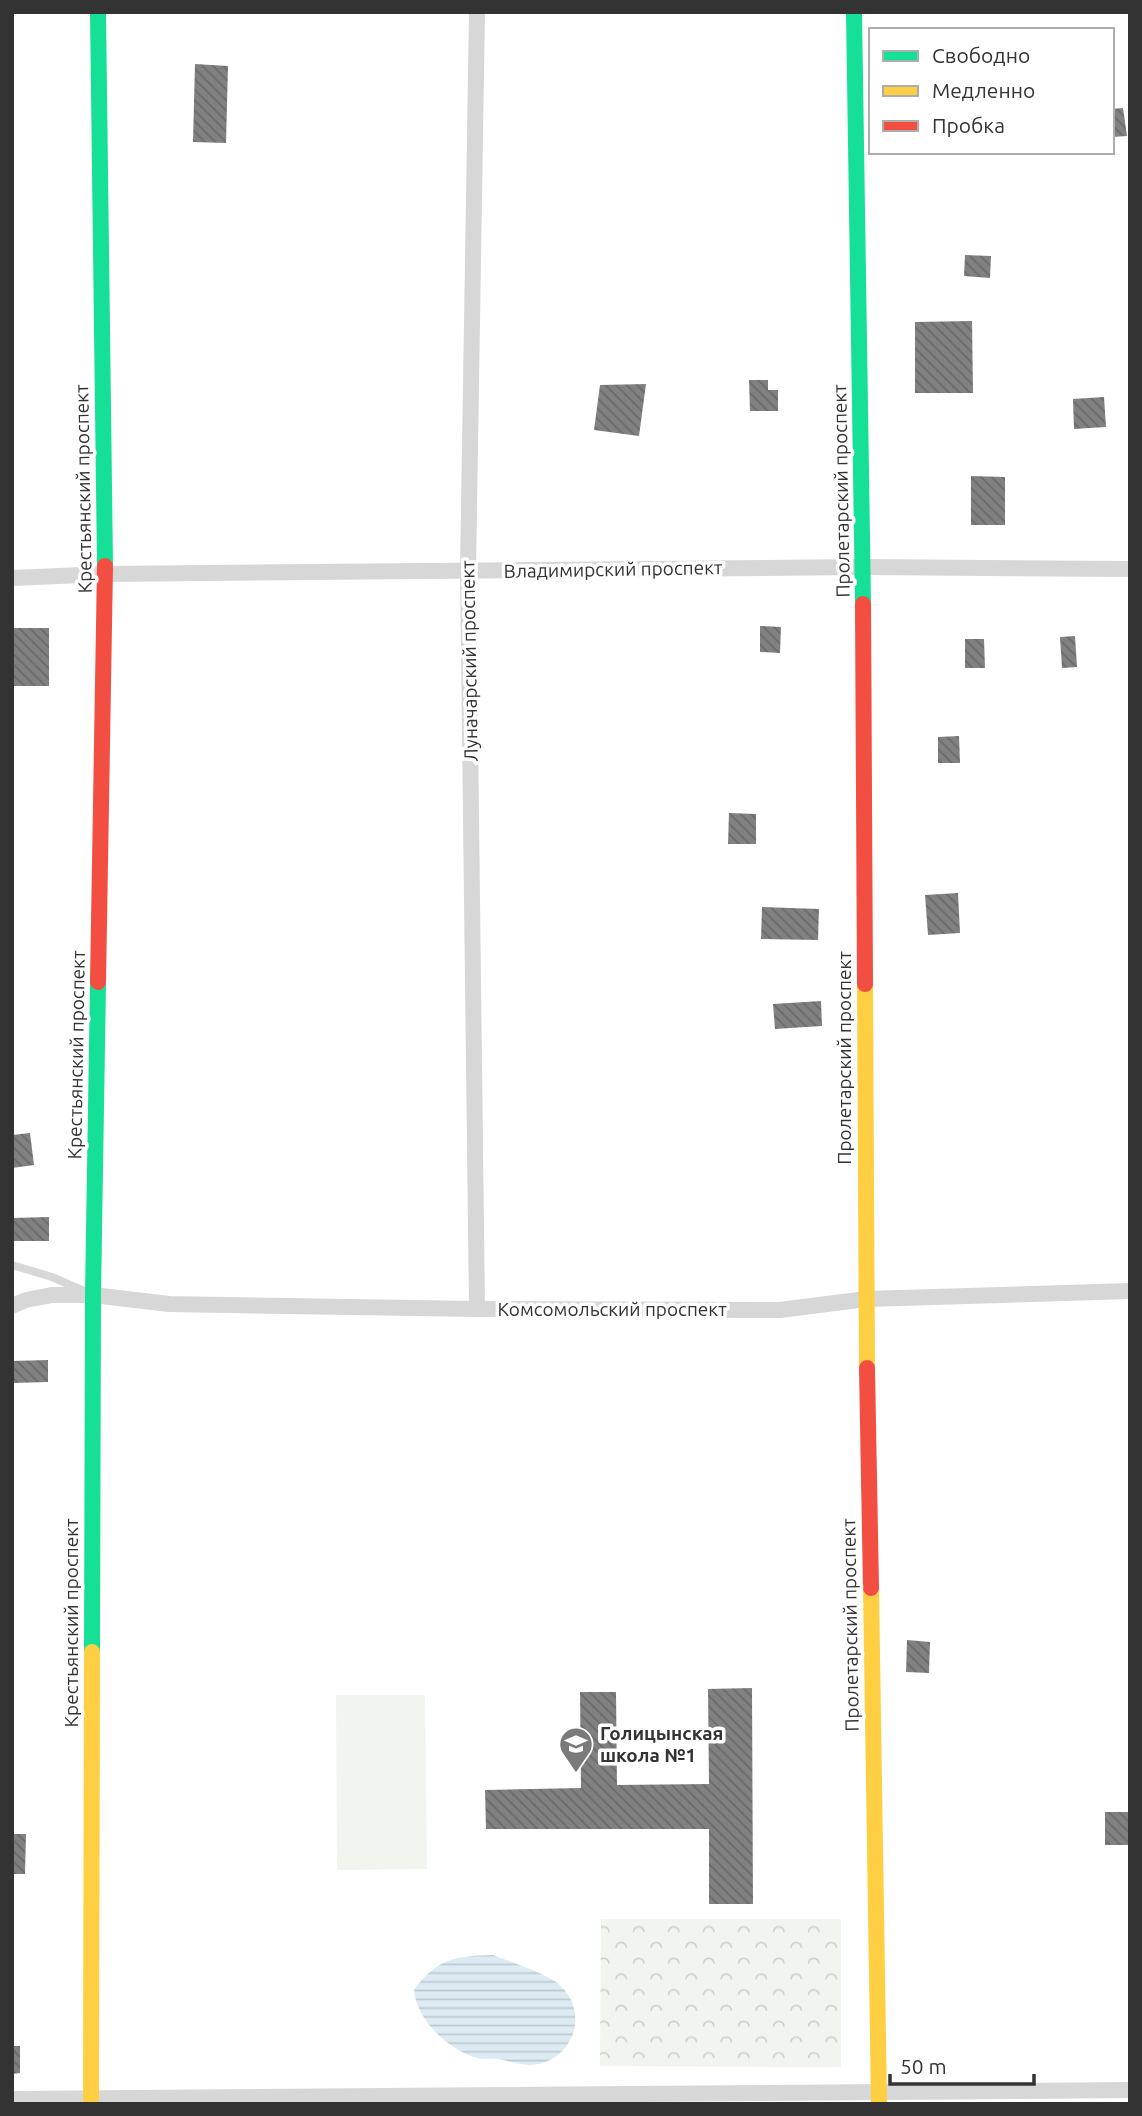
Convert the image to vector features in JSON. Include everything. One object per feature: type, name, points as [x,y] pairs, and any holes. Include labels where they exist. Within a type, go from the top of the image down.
[{"type":"street","name":"Крестьянский проспект","points":[[91,2101],[93,1295],[106,574],[98,12]]},
{"type":"street","name":"Луначарский проспект","points":[[477,12],[468,571],[477,1309]]},
{"type":"street","name":"Пролетарский проспект","points":[[853,12],[863,566],[866,1299],[879,2097]]},
{"type":"street","name":"Владимирский проспект","points":[[12,578],[106,574],[863,566],[1130,569]]},
{"type":"street","name":"Комсомольский проспект","points":[[12,1306],[52,1295],[93,1295],[169,1304],[780,1310],[866,1299],[1130,1291]]},
{"type":"street","points":[[12,2099],[91,2101],[879,2097],[1130,2090]]},
{"type":"lane","points":[[12,1265],[52,1277],[93,1295]]},
{"type":"green space","points":[[336,1695],[425,1695],[427,1869],[337,1870]]},
{"type":"green space","points":[[601,1919],[841,1919],[841,2067],[600,2066]]},
{"type":"shaded area","points":[[493,1955],[553,1980],[571,2000],[575,2015],[573,2034],[563,2050],[548,2061],[526,2065],[498,2059],[479,2059],[466,2054],[435,2032],[421,2012],[414,1990],[431,1971],[458,1958]]},
{"type":"building","points":[[195,64],[228,66],[226,143],[193,142]]},
{"type":"building","points":[[1123,108],[1127,136],[1114,137],[1114,109]]},
{"type":"building","points":[[965,255],[991,256],[990,278],[964,276]]},
{"type":"building","points":[[972,321],[973,393],[915,393],[915,322]]},
{"type":"building","points":[[749,380],[768,380],[768,390],[778,390],[778,411],[750,411]]},
{"type":"building","points":[[646,384],[639,436],[594,430],[600,385]]},
{"type":"building","points":[[1104,397],[1106,427],[1074,429],[1073,399]]},
{"type":"building","points":[[971,476],[1005,477],[1005,525],[971,525]]},
{"type":"building","points":[[760,626],[781,627],[780,653],[760,652]]},
{"type":"building","points":[[13,628],[49,628],[49,686],[13,686]]},
{"type":"building","points":[[1075,636],[1077,667],[1062,668],[1060,637]]},
{"type":"building","points":[[965,639],[984,639],[985,668],[965,668]]},
{"type":"building","points":[[959,736],[960,763],[938,763],[938,737]]},
{"type":"building","points":[[729,813],[756,814],[756,844],[728,844]]},
{"type":"building","points":[[958,893],[960,933],[928,935],[925,895]]},
{"type":"building","points":[[762,907],[819,909],[818,940],[761,939]]},
{"type":"building","points":[[821,1001],[822,1026],[775,1029],[773,1004]]},
{"type":"building","points":[[30,1133],[34,1165],[12,1168],[12,1135]]},
{"type":"building","points":[[49,1217],[49,1241],[12,1241],[12,1218]]},
{"type":"building","points":[[48,1360],[48,1382],[12,1383],[12,1361]]},
{"type":"building","points":[[907,1640],[930,1642],[929,1673],[906,1672]]},
{"type":"building","points":[[752,1688],[753,1904],[709,1904],[709,1829],[486,1829],[485,1790],[581,1788],[580,1692],[616,1692],[617,1785],[709,1784],[708,1689]]},
{"type":"building","points":[[1105,1812],[1130,1812],[1130,1845],[1105,1845]]},
{"type":"building","points":[[12,1834],[26,1834],[25,1874],[12,1874]]},
{"type":"building","points":[[12,2046],[20,2046],[20,2073],[12,2074]]},
{"type":"traffic: fast","points":[[98,12],[105,566]]},
{"type":"traffic: fast","points":[[854,12],[863,604]]},
{"type":"traffic: fast","points":[[92,1652],[93,1295],[98,982]]},
{"type":"traffic: slow","points":[[865,984],[867,1368]]},
{"type":"traffic: slow","points":[[871,1588],[879,2104]]},
{"type":"traffic: slow","points":[[91,2104],[92,1652]]},
{"type":"traffic: jam","points":[[98,982],[105,566]]},
{"type":"traffic: jam","points":[[863,604],[865,984]]},
{"type":"traffic: jam","points":[[867,1368],[871,1588]]},
{"type":"place","name":"Голицынская школа №1","points":[[576,1774]]}]
